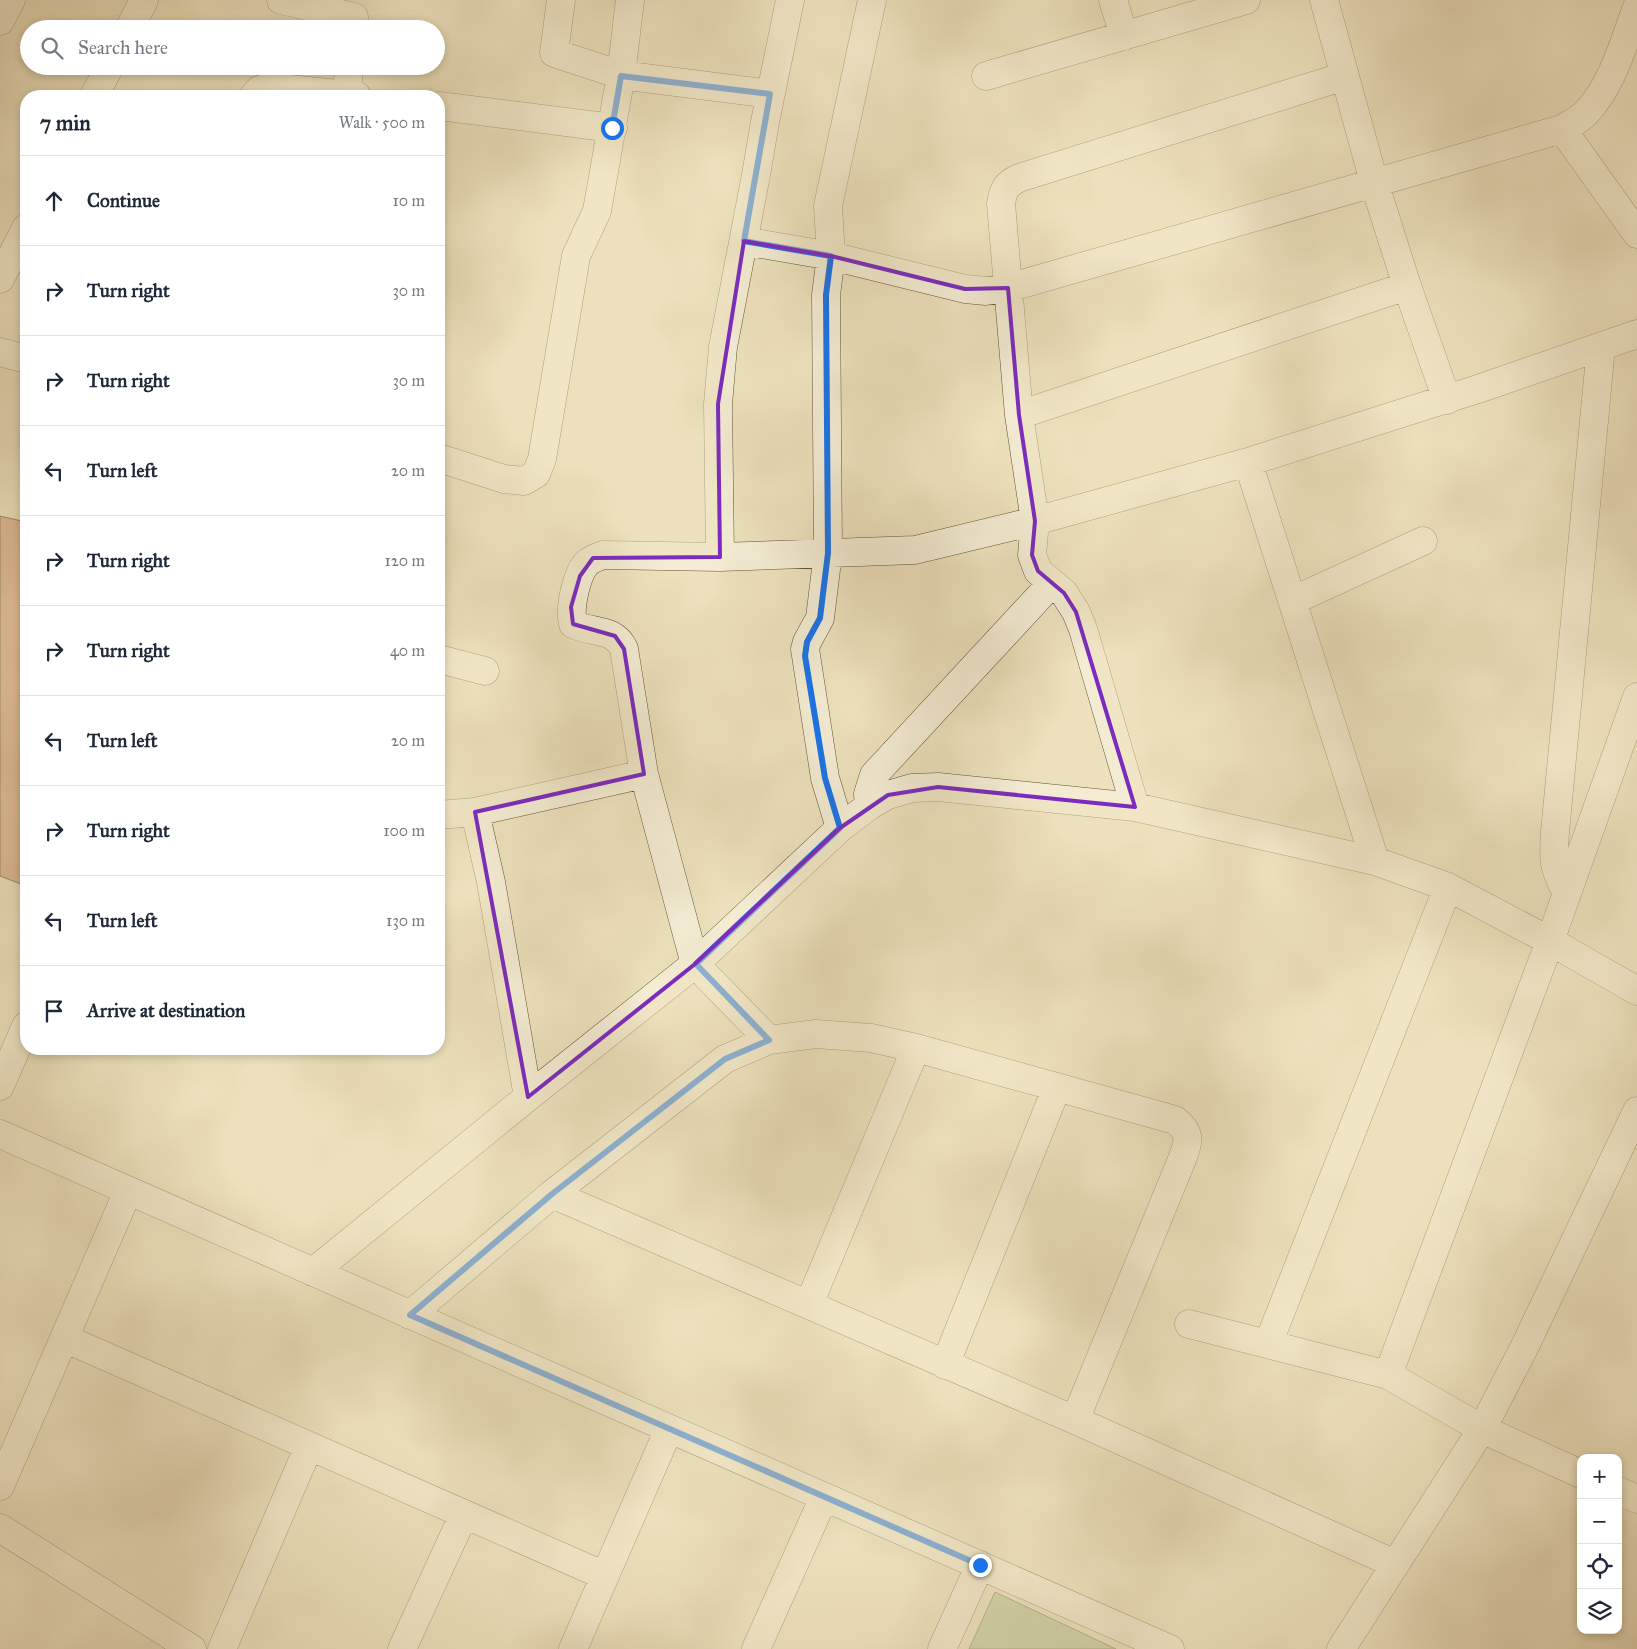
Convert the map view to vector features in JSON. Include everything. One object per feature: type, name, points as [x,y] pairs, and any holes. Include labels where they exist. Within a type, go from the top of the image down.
[{"type":"street","points":[[0,21],[10,0]]},
{"type":"street","points":[[134,20],[144,0]]},
{"type":"street","points":[[281,0],[354,15]]},
{"type":"street","points":[[561,0],[554,53],[621,76],[770,94]]},
{"type":"street","points":[[445,460],[504,479],[524,481],[536,474],[542,459],[576,256],[597,211],[621,76],[630,0]]},
{"type":"street","points":[[720,557],[718,404],[723,347],[770,94],[790,0]]},
{"type":"street","points":[[840,828],[825,778],[805,656],[807,642],[820,618],[828,553],[826,295],[831,256],[828,206],[872,0]]},
{"type":"street","points":[[1113,0],[1124,36]]},
{"type":"street","points":[[986,76],[1246,0]]},
{"type":"street","points":[[1324,0],[1374,182],[1407,286],[1447,400]]},
{"type":"street","points":[[744,241],[831,256],[965,289],[986,291],[1008,288],[1562,129],[1584,116],[1600,96],[1613,72],[1637,7]]},
{"type":"street","points":[[97,90],[105,75]]},
{"type":"street","points":[[350,75],[351,90]]},
{"type":"street","points":[[1135,807],[1083,629],[1076,612],[1064,593],[1038,570],[1032,555],[1035,521],[1019,415],[1001,204],[1003,192],[1009,183],[1345,76]]},
{"type":"street","points":[[259,90],[269,87],[297,90]]},
{"type":"street","points":[[445,107],[612,128]]},
{"type":"street","points":[[1562,129],[1637,234]]},
{"type":"street","points":[[0,279],[20,240]]},
{"type":"street","points":[[1019,415],[1407,286]]},
{"type":"street","points":[[769,1040],[696,964],[644,774],[624,649],[621,642],[615,636],[582,629],[573,624],[571,607],[580,576],[585,565],[593,558],[603,555],[720,557],[915,550],[1035,521],[1248,462],[1447,400],[1637,334]]},
{"type":"street","points":[[1567,893],[1556,874],[1553,859],[1554,832],[1601,347]]},
{"type":"street","points":[[0,352],[20,357]]},
{"type":"street","points":[[1248,462],[1375,861]]},
{"type":"street","points":[[1292,601],[1423,542]]},
{"type":"street","points":[[869,806],[868,794],[874,775],[1052,583]]},
{"type":"street","points":[[445,661],[485,671]]},
{"type":"street","points":[[1388,1375],[1567,893],[1629,746],[1637,697]]},
{"type":"street","points":[[445,814],[475,812],[644,774]]},
{"type":"street","points":[[313,1272],[528,1097],[696,964],[840,828],[869,806],[888,795],[912,788],[938,787],[1135,807],[1375,861],[1448,887],[1550,941],[1637,991]]},
{"type":"street","points":[[475,812],[491,882],[528,1097]]},
{"type":"street","points":[[1268,1344],[1448,887]]},
{"type":"street","points":[[410,1315],[552,1194],[725,1059],[769,1040],[816,1034],[871,1038],[916,1048],[1175,1120],[1185,1128],[1188,1142],[1183,1157],[1075,1420]]},
{"type":"street","points":[[0,1086],[20,1040]]},
{"type":"street","points":[[808,1304],[916,1048]]},
{"type":"street","points":[[945,1365],[1057,1087]]},
{"type":"street","points":[[1341,1649],[1482,1429],[1524,1348],[1637,1111]]},
{"type":"street","points":[[0,1134],[1170,1649]]},
{"type":"street","points":[[0,1486],[128,1191]]},
{"type":"street","points":[[552,1194],[1075,1420],[1395,1564]]},
{"type":"street","points":[[1189,1324],[1388,1375],[1482,1429],[1577,1472]]},
{"type":"street","points":[[64,1338],[605,1576]]},
{"type":"street","points":[[573,1649],[669,1429]]},
{"type":"street","points":[[222,1649],[309,1446]]},
{"type":"street","points":[[1622,1493],[1637,1500]]},
{"type":"street","points":[[756,1649],[824,1497]]},
{"type":"street","points":[[402,1649],[464,1514]]},
{"type":"street","points":[[0,1528],[192,1649]]},
{"type":"street","points":[[942,1649],[980,1565]]},
{"type":"highlighted area","points":[[744,241],[831,256],[965,289],[1008,288],[1019,415],[1035,521],[1032,555],[1038,571],[1064,593],[1076,612],[1135,807],[938,787],[888,795],[840,828],[695,964],[528,1097],[475,812],[644,774],[624,649],[615,636],[573,624],[571,607],[580,576],[593,558],[720,557],[718,404]]},
{"type":"green space","points":[[995,1592],[1116,1649],[969,1649]]},
{"type":"building","points":[[0,516],[20,521],[20,884],[0,876]]},
{"type":"route","points":[[612,128],[621,76],[770,94],[744,241],[831,256],[826,295],[828,553],[820,618],[807,642],[805,656],[825,778],[840,828],[696,964],[769,1040],[725,1059],[552,1194],[410,1315],[980,1565]]}]
